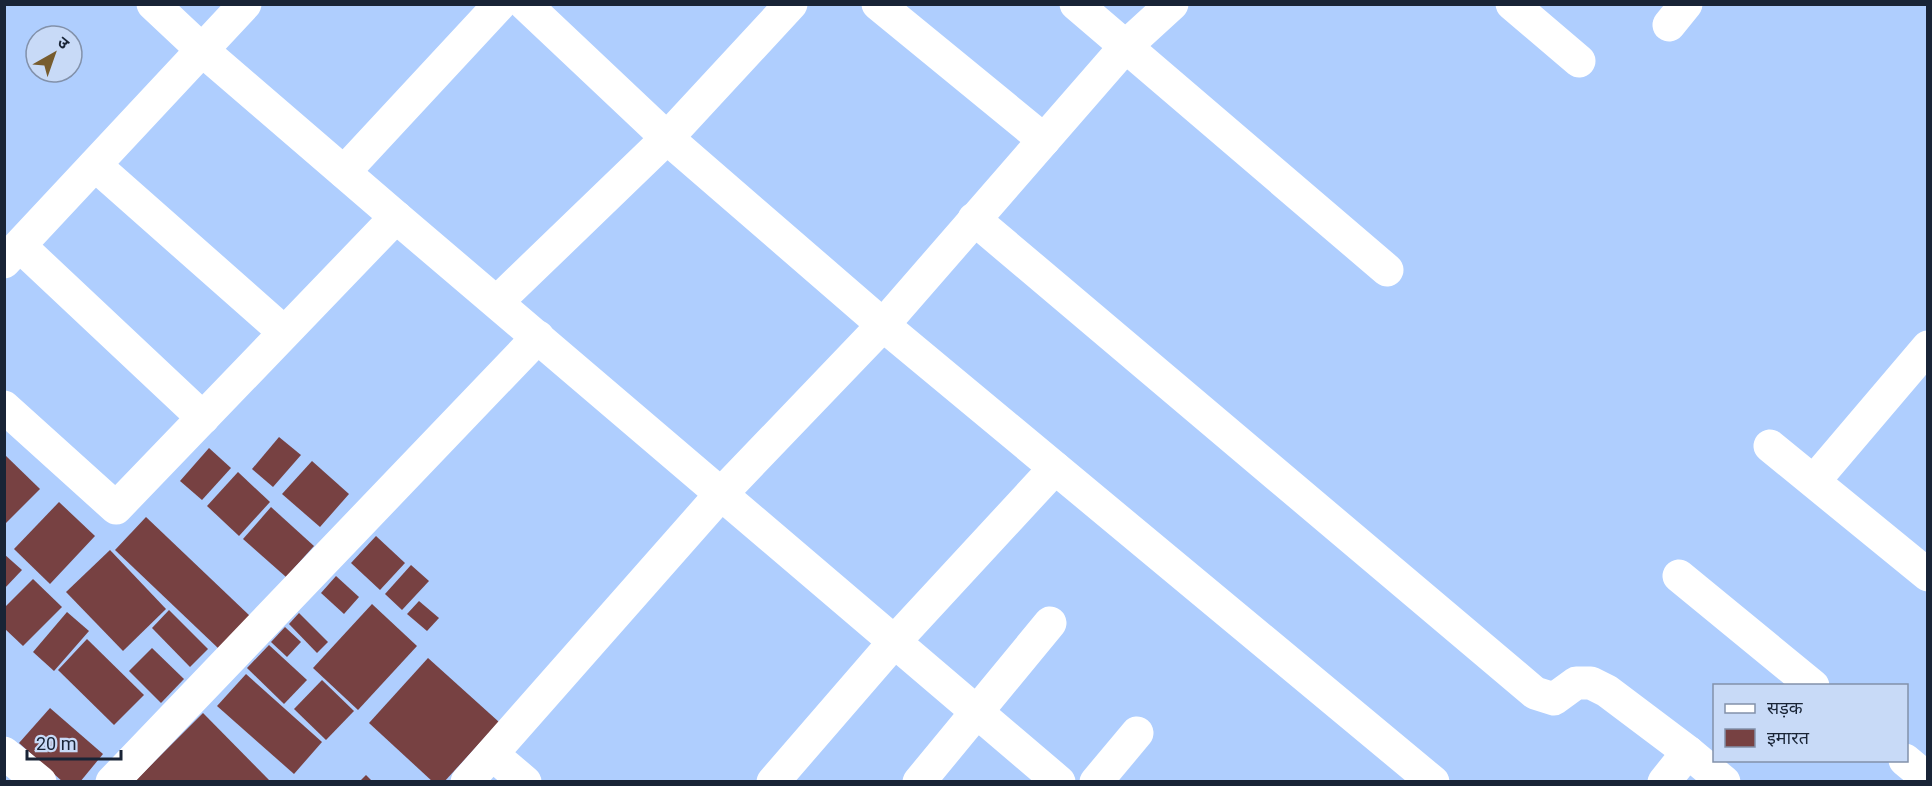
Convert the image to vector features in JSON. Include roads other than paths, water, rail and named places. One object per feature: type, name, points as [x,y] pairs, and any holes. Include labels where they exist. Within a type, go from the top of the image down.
[{"type":"street","points":[[153,4],[202,50],[396,217],[1059,782]]},
{"type":"street","points":[[203,418],[12,254],[245,4]]},
{"type":"street","points":[[344,172],[500,4]]},
{"type":"street","points":[[525,4],[667,138],[883,325],[1433,782]]},
{"type":"street","points":[[497,302],[667,138],[791,4]]},
{"type":"street","points":[[878,4],[1044,140]]},
{"type":"street","points":[[1076,4],[1387,270]]},
{"type":"street","points":[[467,782],[722,493],[883,325],[1125,47],[1172,4]]},
{"type":"street","points":[[1512,4],[1579,61]]},
{"type":"street","points":[[95,165],[284,332]]},
{"type":"street","points":[[4,407],[116,508],[396,217]]},
{"type":"street","points":[[974,219],[1535,693],[1554,699],[1576,683],[1591,683],[1607,691],[1724,782]]},
{"type":"street","points":[[112,782],[538,337]]},
{"type":"street","points":[[1814,481],[1928,347]]},
{"type":"street","points":[[1770,446],[1928,575]]},
{"type":"street","points":[[773,782],[895,641],[1055,468]]},
{"type":"street","points":[[1679,576],[1811,684]]},
{"type":"street","points":[[919,782],[1050,623]]},
{"type":"street","points":[[1096,782],[1137,733]]},
{"type":"street","points":[[1664,782],[1688,752]]},
{"type":"street","points":[[4,753],[40,782]]},
{"type":"street","points":[[492,754],[525,782]]},
{"type":"street","points":[[1907,762],[1928,779]]}]
